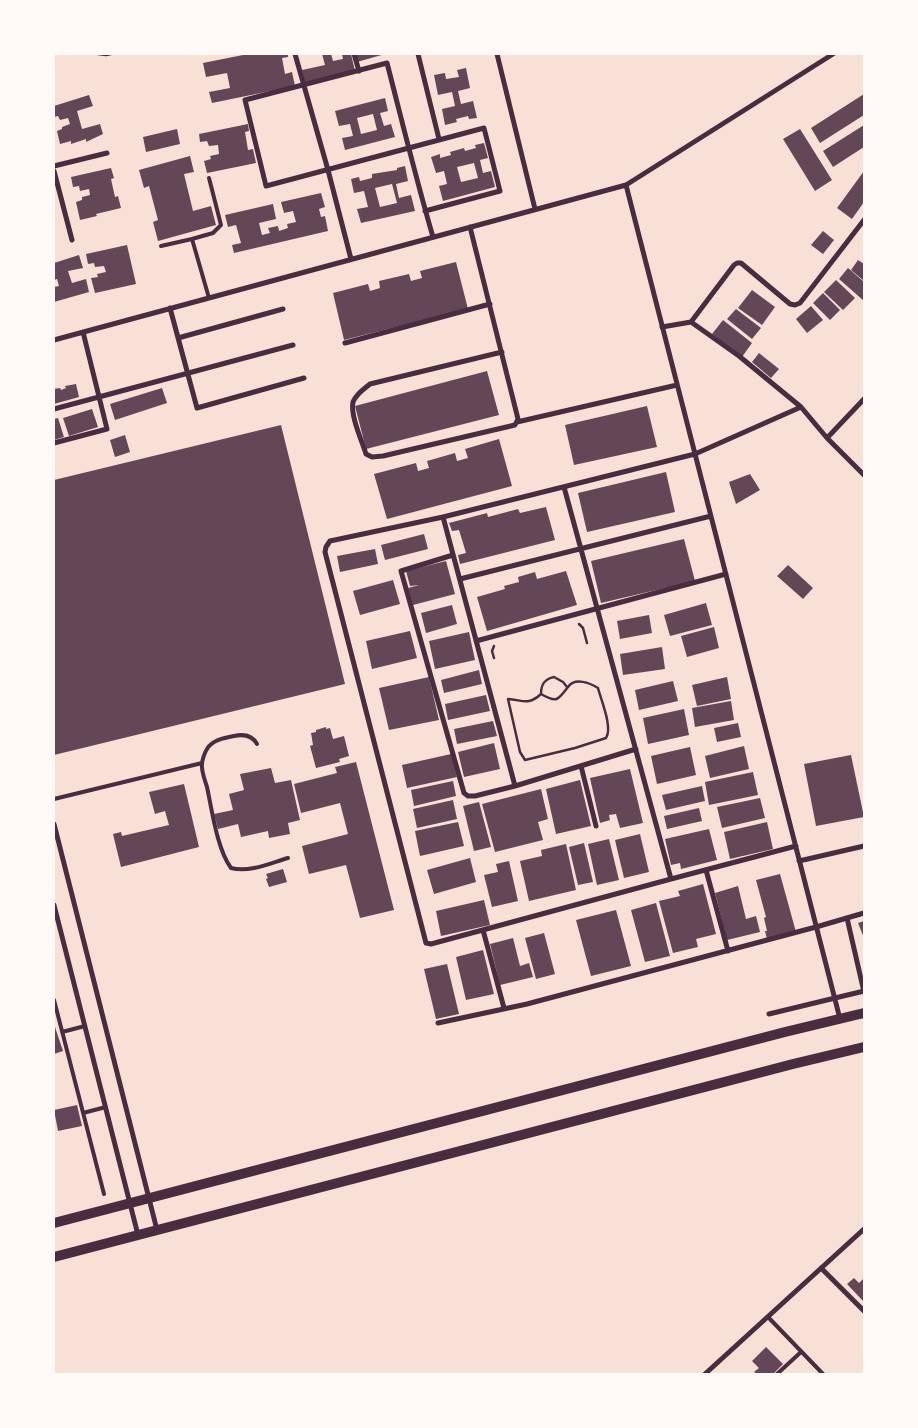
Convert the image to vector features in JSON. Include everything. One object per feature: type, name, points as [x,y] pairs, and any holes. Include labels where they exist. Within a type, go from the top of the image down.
[{"type":"main road","points":[[54,1223],[864,1013]]},
{"type":"main road","points":[[54,1257],[864,1047]]},
{"type":"street","points":[[295,54],[305,84],[350,259]]},
{"type":"street","points":[[354,54],[359,71]]},
{"type":"street","points":[[418,54],[439,139]]},
{"type":"street","points":[[497,54],[535,209]]},
{"type":"street","points":[[54,340],[626,185],[834,54]]},
{"type":"street","points":[[426,211],[500,191],[484,128],[408,147],[266,186],[245,100],[387,63],[408,147],[433,237]]},
{"type":"street","points":[[54,166],[107,153]]},
{"type":"street","points":[[54,170],[72,240]]},
{"type":"street","points":[[626,185],[840,1019]]},
{"type":"street","points":[[662,327],[692,322],[737,263],[740,263],[790,304],[796,305],[800,303],[864,220]]},
{"type":"street","points":[[470,227],[502,352],[518,419],[517,422]]},
{"type":"street","points":[[345,343],[490,304]]},
{"type":"street","points":[[170,308],[197,408],[304,378]]},
{"type":"street","points":[[178,338],[283,309]]},
{"type":"street","points":[[692,322],[739,356],[801,407],[827,438],[864,475]]},
{"type":"street","points":[[54,443],[107,429],[83,332]]},
{"type":"street","points":[[54,409],[293,344]]},
{"type":"street","points":[[502,352],[370,384],[359,393],[353,402],[353,415],[366,454],[372,457],[383,456],[515,425],[517,422],[677,385]]},
{"type":"street","points":[[827,438],[864,399]]},
{"type":"street","points":[[796,846],[431,944],[426,943],[325,552],[330,541],[443,517],[695,454],[801,407]]},
{"type":"street","points":[[564,487],[671,879]]},
{"type":"street","points":[[460,579],[711,516]]},
{"type":"street","points":[[443,517],[516,786]]},
{"type":"street","points":[[453,555],[400,571],[464,793],[468,796],[475,796],[516,786],[636,749]]},
{"type":"street","points":[[476,641],[726,574]]},
{"type":"street","points":[[580,766],[596,826]]},
{"type":"street","points":[[54,824],[156,1230]]},
{"type":"street","points":[[799,861],[864,846]]},
{"type":"street","points":[[706,870],[728,951]]},
{"type":"street","points":[[54,905],[138,1235]]},
{"type":"street","points":[[438,1024],[527,1004],[816,928],[864,913]]},
{"type":"street","points":[[769,1014],[864,992],[847,918]]},
{"type":"street","points":[[483,930],[504,1008]]},
{"type":"street","points":[[705,1374],[864,1229]]},
{"type":"street","points":[[821,1268],[864,1311]]},
{"type":"lane","points":[[161,246],[192,240],[212,233],[221,225],[209,178]]},
{"type":"lane","points":[[192,240],[209,298]]},
{"type":"lane","points":[[257,744],[248,735],[240,734],[222,738],[211,744],[206,750],[202,763],[219,838],[227,862],[231,868],[237,870],[288,858]]},
{"type":"lane","points":[[54,799],[202,763]]},
{"type":"lane","points":[[54,934],[61,932]]},
{"type":"lane","points":[[54,1000],[104,1194]]},
{"type":"lane","points":[[62,1032],[85,1026]]},
{"type":"lane","points":[[83,1113],[106,1107]]},
{"type":"lane","points":[[768,1317],[822,1374]]},
{"type":"lane","points":[[776,1374],[801,1352]]},
{"type":"path","points":[[98,54],[112,54]]},
{"type":"path","points":[[576,623],[583,628],[587,643]]},
{"type":"path","points":[[542,694],[541,690],[544,682],[550,678],[560,679],[567,687]]},
{"type":"path","points":[[580,682],[586,682],[598,688],[608,727],[608,737],[526,760],[520,752],[508,699],[531,702],[542,694],[554,700],[561,696],[570,684],[580,682]]},
{"type":"building","points":[[248,54],[288,54],[288,57],[282,58],[285,74],[292,72],[295,86],[212,103],[209,92],[230,88],[227,73],[206,77],[203,63]]},
{"type":"building","points":[[322,54],[331,54],[333,61],[343,59],[342,54],[351,54],[355,71],[305,83],[302,70],[325,65]]},
{"type":"building","points":[[355,54],[385,54],[357,62]]},
{"type":"building","points":[[466,68],[470,88],[458,91],[461,104],[473,101],[477,118],[469,119],[468,116],[456,119],[457,122],[445,125],[442,109],[455,106],[452,92],[438,95],[434,75],[445,73],[446,79],[459,77],[457,70]]},
{"type":"building","points":[[864,94],[864,115],[820,143],[811,128]]},
{"type":"building","points":[[89,95],[93,106],[77,111],[82,129],[100,124],[103,134],[86,142],[86,139],[71,144],[71,141],[60,144],[57,131],[70,124],[68,118],[60,120],[58,116],[54,117],[54,106]]},
{"type":"building","points":[[385,98],[388,111],[380,113],[384,126],[391,124],[395,137],[345,150],[342,138],[353,136],[350,124],[339,126],[335,111]],"holes":[[[373,114],[377,130],[361,134],[357,118]]]},
{"type":"building","points":[[248,124],[249,131],[245,132],[248,150],[253,149],[256,163],[207,173],[204,161],[211,159],[210,156],[219,154],[218,145],[209,146],[207,141],[200,142],[199,134]]},
{"type":"building","points":[[864,125],[864,147],[833,167],[823,151]]},
{"type":"building","points":[[177,129],[180,144],[146,152],[143,137]]},
{"type":"building","points":[[800,129],[832,180],[815,191],[783,139]]},
{"type":"building","points":[[484,143],[488,158],[480,160],[483,173],[491,171],[495,187],[443,201],[439,186],[447,184],[444,171],[436,173],[431,157],[440,154],[440,158],[451,155],[450,152],[464,148],[465,151],[476,148],[475,145]],"holes":[[[474,163],[478,178],[461,182],[457,167]]]},
{"type":"building","points":[[190,156],[194,172],[184,174],[193,211],[211,206],[216,225],[158,241],[153,222],[158,220],[149,186],[144,188],[139,170]]},
{"type":"building","points":[[405,166],[408,181],[396,184],[399,198],[411,195],[415,211],[361,223],[357,209],[368,207],[364,191],[354,193],[351,179],[359,177],[360,181],[372,178],[372,174],[397,170],[397,168]],"holes":[[[392,184],[397,203],[380,207],[375,188]]]},
{"type":"building","points":[[111,168],[114,178],[111,179],[115,197],[118,196],[121,208],[80,220],[76,202],[82,200],[82,197],[90,195],[89,189],[80,191],[79,186],[73,187],[71,177]]},
{"type":"building","points":[[864,171],[864,202],[852,219],[837,208]]},
{"type":"building","points":[[321,193],[325,207],[319,209],[321,217],[325,216],[328,231],[234,253],[232,245],[241,243],[236,225],[228,227],[225,215],[273,204],[276,219],[259,223],[262,235],[270,233],[268,228],[278,226],[279,231],[288,228],[287,224],[296,222],[293,211],[284,213],[281,202]]},
{"type":"building","points":[[823,231],[834,240],[823,254],[811,245]]},
{"type":"building","points":[[127,245],[136,284],[95,293],[91,278],[98,277],[97,274],[106,272],[104,266],[95,267],[94,263],[88,264],[86,254]]},
{"type":"building","points":[[79,255],[83,268],[68,271],[72,283],[86,279],[89,292],[54,302],[54,287],[59,286],[57,279],[54,280],[54,263]]},
{"type":"building","points":[[858,260],[864,264],[864,281],[851,270]]},
{"type":"building","points":[[456,262],[468,309],[344,340],[333,293],[368,284],[370,291],[380,288],[379,281],[409,274],[411,281],[422,278],[420,271]]},
{"type":"building","points":[[848,268],[864,282],[864,301],[839,279]]},
{"type":"building","points":[[836,280],[855,298],[843,310],[824,292]]},
{"type":"building","points":[[752,290],[775,307],[762,325],[738,308]]},
{"type":"building","points":[[823,293],[840,310],[830,320],[813,303]]},
{"type":"building","points":[[811,306],[823,320],[807,333],[796,319]]},
{"type":"building","points":[[736,309],[761,328],[752,339],[727,319]]},
{"type":"building","points":[[723,320],[752,343],[742,357],[712,334]]},
{"type":"building","points":[[759,353],[779,369],[771,378],[752,362]]},
{"type":"building","points":[[487,371],[499,415],[366,449],[355,406]]},
{"type":"building","points":[[76,384],[79,397],[54,404],[54,389],[60,388],[61,390],[66,388],[65,386]]},
{"type":"building","points":[[162,388],[167,403],[115,420],[110,404]]},
{"type":"building","points":[[647,406],[657,447],[574,465],[565,425]]},
{"type":"building","points":[[92,409],[98,427],[69,436],[63,418]]},
{"type":"building","points":[[58,418],[64,437],[54,440],[54,419]]},
{"type":"building","points":[[281,425],[345,684],[54,755],[54,480]]},
{"type":"building","points":[[125,435],[130,452],[115,457],[110,440]]},
{"type":"building","points":[[499,439],[512,486],[387,519],[374,474],[416,463],[418,471],[429,468],[427,461],[455,453],[457,461],[468,458],[465,449]]},
{"type":"building","points":[[666,472],[675,512],[587,532],[578,493]]},
{"type":"building","points":[[750,474],[760,490],[736,504],[729,482]]},
{"type":"building","points":[[546,507],[555,540],[460,564],[458,555],[466,553],[459,530],[452,531],[449,523],[487,513],[488,517],[518,509],[520,513]]},
{"type":"building","points":[[424,534],[428,549],[385,560],[381,545]]},
{"type":"building","points":[[684,539],[695,581],[601,603],[591,561]]},
{"type":"building","points":[[375,549],[378,564],[340,572],[337,556]]},
{"type":"building","points":[[446,561],[455,594],[413,605],[408,588],[419,585],[410,586],[406,571]]},
{"type":"building","points":[[788,565],[813,588],[803,599],[777,576]]},
{"type":"building","points":[[566,571],[577,605],[487,631],[477,597],[505,589],[504,586],[519,582],[518,577],[535,572],[537,579]]},
{"type":"building","points":[[393,580],[400,604],[360,615],[353,591]]},
{"type":"building","points":[[706,603],[712,625],[670,636],[664,615]]},
{"type":"building","points":[[452,605],[457,624],[426,633],[421,613]]},
{"type":"building","points":[[649,615],[652,633],[620,639],[617,621]]},
{"type":"building","points":[[714,627],[719,648],[687,657],[681,636]]},
{"type":"building","points":[[410,631],[417,658],[372,669],[366,641]]},
{"type":"building","points":[[469,632],[475,660],[435,669],[429,641]]},
{"type":"building","points":[[662,647],[665,669],[623,675],[620,654]]},
{"type":"building","points":[[479,670],[482,684],[444,693],[441,680]]},
{"type":"building","points":[[429,677],[439,720],[389,730],[379,688]]},
{"type":"building","points":[[727,677],[731,699],[697,706],[692,685]]},
{"type":"building","points":[[673,681],[678,701],[639,710],[635,690]]},
{"type":"building","points":[[486,695],[490,711],[448,720],[445,704]]},
{"type":"building","points":[[731,701],[734,720],[695,727],[692,708]]},
{"type":"building","points":[[684,709],[689,735],[648,744],[643,718]]},
{"type":"building","points":[[493,721],[497,736],[457,744],[454,729]]},
{"type":"building","points":[[738,723],[741,737],[717,742],[714,728]]},
{"type":"building","points":[[326,727],[326,729],[330,728],[333,739],[344,736],[349,756],[339,759],[340,762],[316,768],[310,746],[313,745],[311,733]]},
{"type":"building","points":[[494,743],[500,769],[464,777],[458,752]]},
{"type":"building","points":[[744,746],[749,769],[710,778],[705,756]]},
{"type":"building","points":[[690,747],[696,775],[657,784],[651,756]]},
{"type":"building","points":[[451,754],[457,777],[407,788],[402,765]]},
{"type":"building","points":[[851,755],[864,817],[816,826],[804,764]]},
{"type":"building","points":[[356,762],[394,910],[360,918],[346,865],[309,874],[302,846],[348,834],[340,803],[301,813],[294,784],[337,773],[335,767]]},
{"type":"building","points":[[271,768],[275,783],[291,780],[300,820],[288,823],[290,834],[269,838],[268,831],[241,837],[238,824],[218,829],[214,814],[233,810],[229,794],[244,790],[240,774]]},
{"type":"building","points":[[630,769],[643,823],[620,828],[616,814],[609,815],[610,820],[600,823],[590,778]]},
{"type":"building","points":[[753,772],[758,795],[709,805],[705,782]]},
{"type":"building","points":[[580,780],[591,826],[556,834],[546,789]]},
{"type":"building","points":[[453,781],[456,796],[414,806],[411,790]]},
{"type":"building","points":[[184,784],[199,847],[121,867],[113,834],[121,832],[122,836],[169,825],[165,811],[155,814],[149,792]]},
{"type":"building","points":[[702,786],[705,801],[666,810],[662,795]]},
{"type":"building","points":[[541,789],[548,819],[538,822],[543,840],[495,852],[482,804]]},
{"type":"building","points":[[760,798],[765,818],[722,828],[717,807]]},
{"type":"building","points":[[453,800],[457,819],[417,828],[413,809]]},
{"type":"building","points":[[479,802],[491,847],[474,851],[463,806]]},
{"type":"building","points":[[699,808],[702,821],[667,829],[664,816]]},
{"type":"building","points":[[458,822],[464,846],[420,856],[415,831]]},
{"type":"building","points":[[767,822],[773,849],[730,859],[724,832]]},
{"type":"building","points":[[709,829],[717,860],[681,869],[680,863],[671,865],[665,839]]},
{"type":"building","points":[[640,834],[649,872],[624,878],[615,840]]},
{"type":"building","points":[[609,839],[619,880],[597,885],[588,844]]},
{"type":"building","points":[[584,843],[593,882],[578,885],[569,847]]},
{"type":"building","points":[[566,844],[576,890],[529,901],[520,861],[542,856],[541,850]]},
{"type":"building","points":[[470,858],[476,882],[434,894],[427,870]]},
{"type":"building","points":[[509,861],[518,901],[492,907],[484,875],[498,872],[496,864]]},
{"type":"building","points":[[283,869],[287,882],[269,887],[266,874]]},
{"type":"building","points":[[780,874],[796,932],[767,939],[764,918],[766,917],[756,880]]},
{"type":"building","points":[[703,884],[716,934],[696,939],[698,947],[673,953],[659,901],[680,896],[678,891]]},
{"type":"building","points":[[738,886],[746,919],[756,916],[760,932],[727,940],[715,893]]},
{"type":"building","points":[[484,900],[490,925],[441,936],[436,911]]},
{"type":"building","points":[[656,903],[670,956],[645,962],[631,910]]},
{"type":"building","points":[[616,910],[631,966],[591,976],[576,920]]},
{"type":"building","points":[[864,921],[864,938],[858,923]]},
{"type":"building","points":[[544,933],[555,974],[536,979],[525,938]]},
{"type":"building","points":[[513,938],[520,966],[529,963],[533,977],[500,985],[490,944]]},
{"type":"building","points":[[483,950],[494,994],[466,1000],[456,957]]},
{"type":"building","points":[[447,964],[459,1014],[436,1019],[424,969]]},
{"type":"building","points":[[54,1024],[63,1051],[54,1054]]},
{"type":"building","points":[[77,1105],[82,1126],[58,1131],[54,1110]]},
{"type":"building","points":[[854,1278],[859,1283],[864,1278],[864,1302],[847,1284]]},
{"type":"building","points":[[766,1347],[783,1364],[773,1374],[757,1374],[754,1372],[759,1368],[752,1361]]}]
